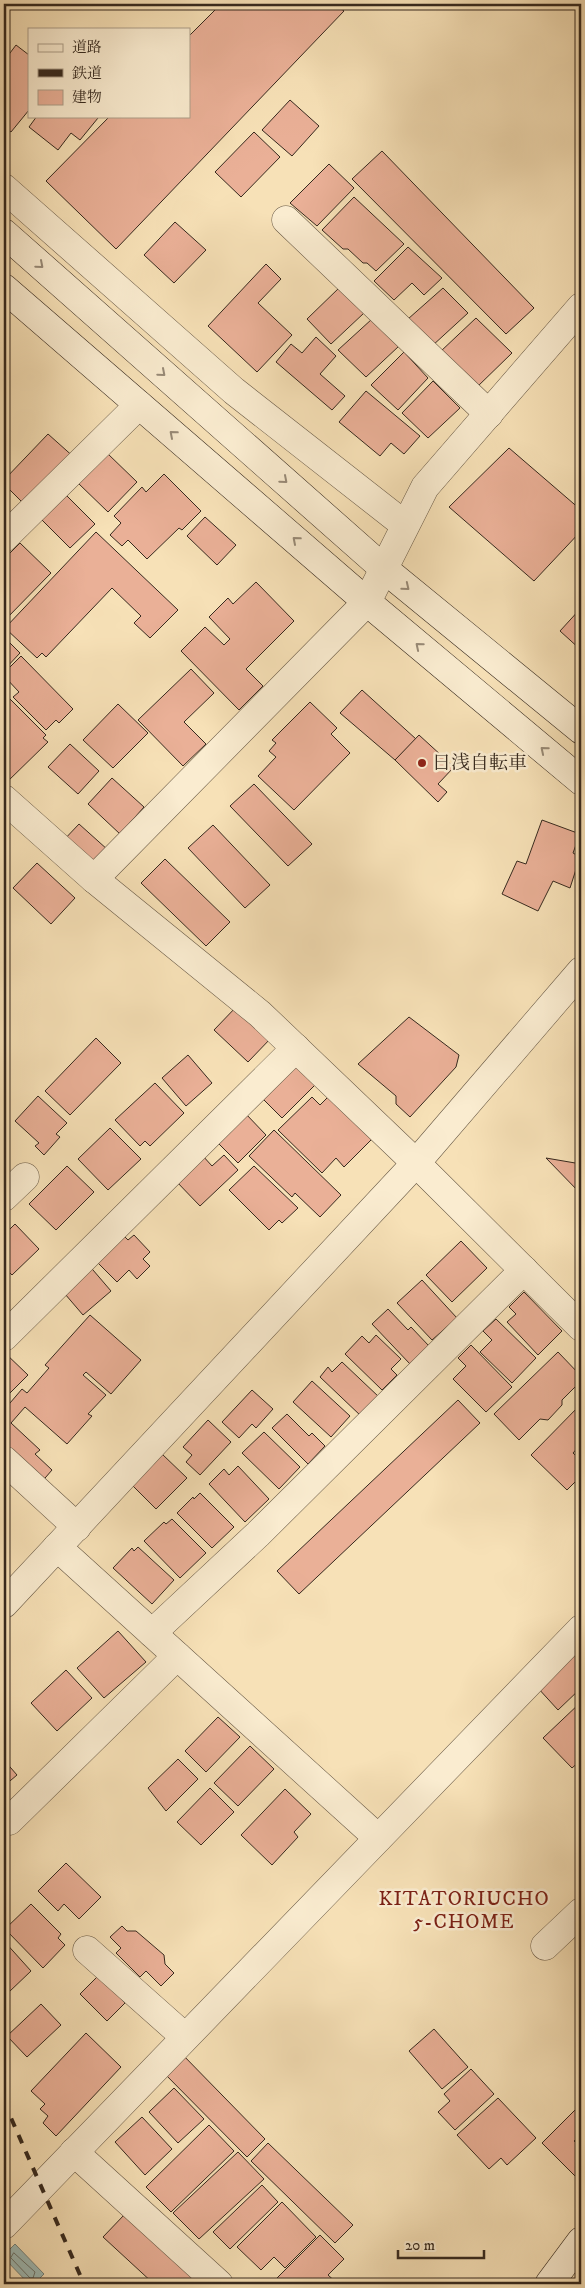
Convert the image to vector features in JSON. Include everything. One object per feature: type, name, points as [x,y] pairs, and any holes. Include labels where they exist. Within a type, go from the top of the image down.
[{"type":"street","points":[[4,188],[234,391],[405,525]]},
{"type":"street","points":[[286,220],[489,414]]},
{"type":"street","points":[[4,233],[383,568],[581,730]]},
{"type":"street","points":[[4,288],[367,602],[581,782]]},
{"type":"street","points":[[94,879],[367,602],[425,487],[581,307]]},
{"type":"street","points":[[4,538],[139,405]]},
{"type":"street","points":[[4,799],[94,879],[260,1014],[416,1163],[581,1327]]},
{"type":"street","points":[[4,1604],[416,1163],[581,970]]},
{"type":"street","points":[[4,1337],[296,1048]]},
{"type":"street","points":[[4,1197],[25,1177]]},
{"type":"street","points":[[152,1633],[258,1534],[524,1270]]},
{"type":"street","points":[[4,1460],[77,1528]]},
{"type":"street","points":[[57,1547],[378,1838]]},
{"type":"street","points":[[4,2225],[581,1629]]},
{"type":"street","points":[[9,1820],[177,1656]]},
{"type":"street","points":[[545,1946],[581,1912]]},
{"type":"street","points":[[87,1950],[185,2037]]},
{"type":"street","points":[[74,2152],[218,2284]]},
{"type":"street","points":[[549,2284],[581,2241]]},
{"type":"water","points":[[15,2244],[44,2274],[34,2284],[29,2284],[4,2258],[4,2255]]},
{"type":"building","points":[[221,4],[335,4],[344,11],[116,249],[46,181],[108,118],[190,118],[190,35]]},
{"type":"building","points":[[16,45],[28,54],[28,111],[11,132],[4,127],[4,61]]},
{"type":"building","points":[[290,100],[319,126],[292,156],[262,130]]},
{"type":"building","points":[[36,118],[98,118],[80,140],[71,133],[58,150],[29,127]]},
{"type":"building","points":[[254,132],[280,157],[241,197],[215,172]]},
{"type":"building","points":[[382,151],[534,308],[506,334],[352,179]]},
{"type":"building","points":[[329,164],[354,188],[317,226],[290,203]]},
{"type":"building","points":[[354,197],[404,244],[376,271],[367,263],[363,263],[348,249],[343,249],[322,230]]},
{"type":"building","points":[[175,222],[206,250],[174,283],[144,255]]},
{"type":"building","points":[[408,247],[442,278],[424,295],[412,283],[394,300],[374,281]]},
{"type":"building","points":[[266,264],[281,279],[258,303],[292,335],[257,372],[208,326]]},
{"type":"building","points":[[340,287],[364,313],[331,344],[307,319]]},
{"type":"building","points":[[443,288],[468,313],[432,346],[408,319]]},
{"type":"building","points":[[476,318],[512,353],[476,388],[440,352]]},
{"type":"building","points":[[372,319],[399,346],[366,377],[338,350]]},
{"type":"building","points":[[316,337],[336,356],[320,374],[345,396],[332,410],[276,362],[291,344],[302,353]]},
{"type":"building","points":[[404,352],[428,378],[398,410],[371,385]]},
{"type":"building","points":[[433,381],[460,408],[428,438],[402,413]]},
{"type":"building","points":[[366,391],[420,436],[404,454],[391,443],[380,456],[339,422]]},
{"type":"building","points":[[48,434],[76,459],[24,504],[4,484],[4,480]]},
{"type":"building","points":[[509,448],[581,510],[581,531],[534,581],[449,507]]},
{"type":"building","points":[[107,453],[137,482],[108,512],[78,483]]},
{"type":"building","points":[[164,474],[201,511],[182,530],[179,528],[147,559],[128,540],[122,546],[110,535],[121,523],[114,516],[142,487],[146,492]]},
{"type":"building","points":[[66,495],[95,524],[70,548],[41,519]]},
{"type":"building","points":[[205,517],[236,545],[217,565],[187,536]]},
{"type":"building","points":[[96,532],[178,610],[150,638],[134,623],[141,616],[112,588],[46,657],[42,653],[37,658],[5,628]]},
{"type":"building","points":[[20,543],[51,573],[5,620],[4,559]]},
{"type":"building","points":[[256,582],[294,621],[246,669],[263,686],[239,710],[181,651],[205,627],[224,645],[230,639],[209,617],[228,598],[233,604]]},
{"type":"building","points":[[581,608],[581,650],[560,631]]},
{"type":"building","points":[[4,637],[20,653],[4,670]]},
{"type":"building","points":[[21,656],[73,709],[59,723],[56,720],[46,730],[13,697],[19,692],[4,676],[4,673]]},
{"type":"building","points":[[191,669],[214,693],[184,722],[206,744],[183,766],[138,720]]},
{"type":"building","points":[[362,690],[416,739],[395,760],[340,713]]},
{"type":"building","points":[[6,695],[46,735],[43,738],[48,742],[6,783],[4,781],[4,698]]},
{"type":"building","points":[[310,702],[337,728],[331,734],[350,753],[294,810],[258,776],[276,757],[269,751],[276,743],[272,740]]},
{"type":"building","points":[[118,704],[148,733],[113,768],[83,740]]},
{"type":"building","points":[[419,735],[454,767],[438,784],[447,792],[438,802],[395,760]]},
{"type":"building","points":[[70,744],[99,771],[78,794],[48,767]]},
{"type":"building","points":[[112,778],[144,807],[120,834],[88,804]]},
{"type":"building","points":[[254,784],[312,844],[288,866],[230,806]]},
{"type":"building","points":[[542,820],[580,834],[573,853],[580,857],[570,888],[553,881],[538,911],[502,894],[517,861],[526,864]]},
{"type":"building","points":[[79,824],[108,850],[90,870],[61,843]]},
{"type":"building","points":[[213,825],[270,885],[245,908],[188,848]]},
{"type":"building","points":[[165,859],[230,922],[206,946],[141,883]]},
{"type":"building","points":[[37,863],[75,898],[51,924],[13,888]]},
{"type":"building","points":[[238,1005],[272,1037],[248,1062],[214,1030]]},
{"type":"building","points":[[409,1017],[459,1055],[456,1067],[410,1117],[396,1104],[396,1096],[358,1064]]},
{"type":"building","points":[[96,1038],[121,1063],[70,1115],[45,1091]]},
{"type":"building","points":[[188,1055],[212,1083],[186,1106],[162,1078]]},
{"type":"building","points":[[296,1064],[316,1084],[282,1118],[262,1098]]},
{"type":"building","points":[[155,1083],[184,1113],[150,1146],[145,1141],[140,1146],[115,1120]]},
{"type":"building","points":[[38,1096],[67,1123],[56,1134],[60,1137],[44,1155],[35,1146],[39,1143],[15,1121]]},
{"type":"building","points":[[329,1096],[373,1138],[344,1167],[336,1158],[322,1173],[278,1130],[312,1097],[320,1105]]},
{"type":"building","points":[[245,1113],[266,1135],[238,1163],[216,1141]]},
{"type":"building","points":[[110,1128],[141,1159],[108,1190],[78,1159]]},
{"type":"building","points":[[274,1130],[341,1195],[320,1217],[295,1193],[292,1197],[249,1156]]},
{"type":"building","points":[[202,1155],[212,1166],[224,1155],[238,1170],[200,1206],[175,1180]]},
{"type":"building","points":[[546,1158],[581,1164],[581,1194]]},
{"type":"building","points":[[67,1166],[94,1192],[56,1230],[29,1204]]},
{"type":"building","points":[[254,1166],[298,1208],[282,1223],[279,1220],[269,1230],[229,1190]]},
{"type":"building","points":[[15,1224],[39,1249],[12,1275],[4,1267],[4,1235]]},
{"type":"building","points":[[119,1231],[128,1240],[134,1235],[150,1252],[143,1259],[150,1266],[137,1279],[129,1270],[117,1282],[92,1257]]},
{"type":"building","points":[[461,1241],[487,1268],[452,1302],[426,1275]]},
{"type":"building","points":[[87,1263],[111,1291],[83,1315],[59,1287]]},
{"type":"building","points":[[422,1280],[457,1318],[432,1340],[397,1303]]},
{"type":"building","points":[[524,1292],[562,1331],[538,1355],[507,1322],[516,1314],[509,1307]]},
{"type":"building","points":[[388,1309],[408,1330],[411,1327],[429,1346],[410,1364],[372,1324]]},
{"type":"building","points":[[90,1315],[141,1360],[111,1394],[86,1372],[83,1375],[106,1395],[88,1414],[92,1416],[67,1444],[25,1407],[11,1423],[40,1450],[35,1454],[52,1470],[39,1485],[4,1454],[4,1410],[22,1389],[27,1393],[49,1368],[45,1365]]},
{"type":"building","points":[[496,1319],[536,1358],[512,1383],[480,1352],[492,1340],[483,1331]]},
{"type":"building","points":[[376,1335],[401,1359],[391,1369],[397,1375],[382,1390],[345,1354],[362,1336],[369,1343]]},
{"type":"building","points":[[471,1345],[512,1387],[486,1412],[453,1379],[466,1366],[458,1358]]},
{"type":"building","points":[[4,1352],[28,1375],[4,1399]]},
{"type":"building","points":[[558,1352],[581,1376],[581,1381],[562,1400],[562,1405],[548,1420],[540,1419],[519,1440],[494,1414]]},
{"type":"building","points":[[342,1362],[379,1397],[361,1416],[320,1377],[328,1367],[332,1372]]},
{"type":"building","points":[[312,1381],[350,1416],[331,1437],[293,1402]]},
{"type":"building","points":[[252,1390],[273,1409],[256,1428],[252,1424],[239,1438],[222,1422]]},
{"type":"building","points":[[458,1400],[480,1423],[299,1594],[277,1571]]},
{"type":"building","points":[[581,1404],[581,1444],[573,1453],[581,1461],[581,1476],[567,1490],[531,1455]]},
{"type":"building","points":[[287,1414],[309,1436],[312,1433],[325,1446],[308,1464],[272,1428]]},
{"type":"building","points":[[208,1420],[231,1442],[200,1475],[186,1462],[192,1455],[183,1447]]},
{"type":"building","points":[[264,1432],[300,1467],[279,1489],[242,1453]]},
{"type":"building","points":[[162,1454],[187,1478],[156,1509],[131,1484]]},
{"type":"building","points":[[238,1466],[269,1499],[245,1522],[209,1484],[224,1469],[229,1475]]},
{"type":"building","points":[[200,1493],[234,1527],[212,1548],[177,1513],[193,1497],[194,1499]]},
{"type":"building","points":[[172,1519],[206,1553],[180,1578],[144,1541],[164,1522],[166,1524]]},
{"type":"building","points":[[138,1547],[174,1580],[152,1604],[113,1568],[132,1548],[134,1551]]},
{"type":"building","points":[[118,1631],[146,1662],[104,1698],[77,1668]]},
{"type":"building","points":[[581,1646],[581,1688],[558,1710],[537,1687]]},
{"type":"building","points":[[66,1670],[92,1698],[57,1731],[31,1703]]},
{"type":"building","points":[[581,1702],[581,1760],[572,1768],[543,1738]]},
{"type":"building","points":[[218,1717],[240,1737],[206,1772],[185,1751]]},
{"type":"building","points":[[250,1746],[274,1769],[238,1806],[214,1783]]},
{"type":"building","points":[[178,1759],[198,1779],[166,1811],[148,1788]]},
{"type":"building","points":[[4,1760],[17,1775],[4,1786]]},
{"type":"building","points":[[210,1788],[234,1812],[201,1845],[177,1822]]},
{"type":"building","points":[[285,1789],[311,1814],[294,1832],[298,1837],[272,1865],[241,1835]]},
{"type":"building","points":[[66,1863],[101,1897],[79,1919],[64,1904],[58,1911],[38,1891]]},
{"type":"building","points":[[31,1904],[61,1934],[58,1938],[65,1945],[43,1968],[5,1929]]},
{"type":"building","points":[[122,1926],[127,1931],[136,1931],[164,1955],[165,1964],[174,1973],[161,1986],[146,1971],[140,1977],[116,1953],[121,1948],[110,1937]]},
{"type":"building","points":[[4,1941],[31,1971],[9,1992],[4,1987]]},
{"type":"building","points":[[98,1976],[125,2003],[107,2021],[80,1994]]},
{"type":"building","points":[[41,2004],[61,2025],[27,2057],[7,2036]]},
{"type":"building","points":[[434,2029],[468,2067],[442,2089],[409,2051]]},
{"type":"building","points":[[86,2033],[121,2067],[56,2136],[43,2123],[48,2116],[40,2109],[45,2104],[31,2091]]},
{"type":"building","points":[[179,2051],[265,2139],[247,2157],[160,2069]]},
{"type":"building","points":[[471,2069],[494,2094],[455,2130],[438,2112],[450,2101],[444,2094]]},
{"type":"building","points":[[174,2088],[204,2119],[178,2143],[149,2112]]},
{"type":"building","points":[[498,2098],[536,2138],[507,2165],[501,2158],[489,2169],[457,2135]]},
{"type":"building","points":[[578,2107],[581,2111],[581,2134],[574,2141],[581,2148],[581,2178],[579,2180],[542,2143]]},
{"type":"building","points":[[142,2117],[172,2149],[145,2175],[115,2142]]},
{"type":"building","points":[[209,2125],[234,2151],[171,2212],[146,2187]]},
{"type":"building","points":[[268,2143],[353,2225],[335,2243],[251,2161]]},
{"type":"building","points":[[238,2152],[264,2179],[199,2239],[173,2213]]},
{"type":"building","points":[[262,2185],[278,2202],[230,2249],[213,2232]]},
{"type":"building","points":[[282,2202],[316,2237],[285,2268],[274,2257],[261,2270],[237,2247]]},
{"type":"building","points":[[125,2214],[200,2284],[154,2284],[103,2237]]},
{"type":"building","points":[[320,2235],[344,2259],[328,2275],[338,2284],[275,2284],[273,2282]]},
{"type":"railway","points":[[4,2102],[84,2284]]},
{"type":"place","name":"日浅自転車","points":[[422,763]]},
{"type":"district","name":"KITATORIUCHO 5-CHOME","points":[[464,1910]]}]
